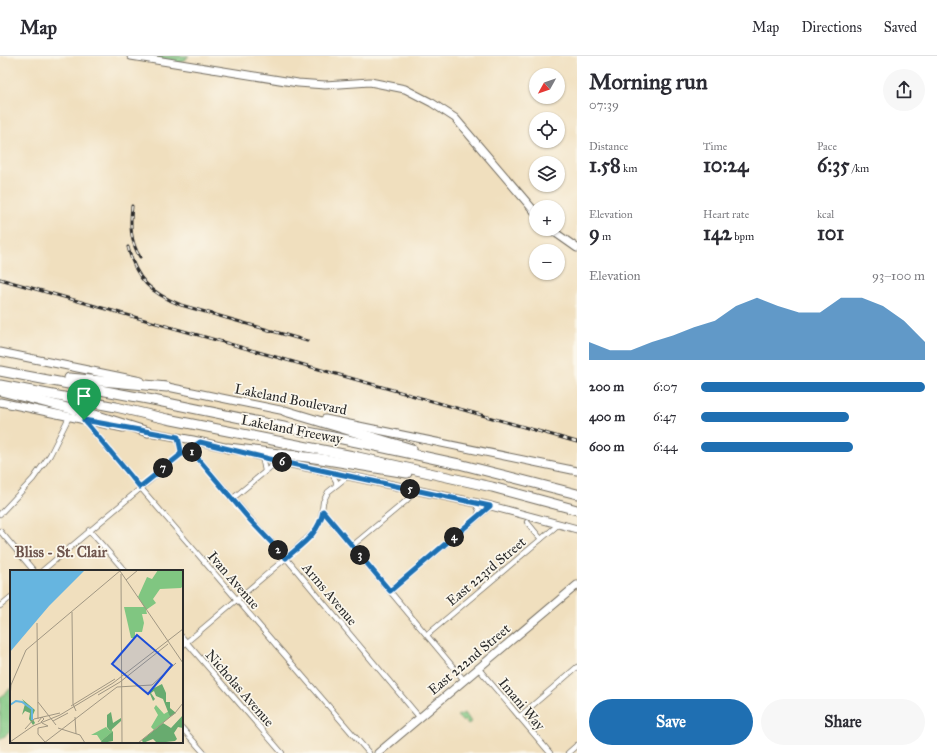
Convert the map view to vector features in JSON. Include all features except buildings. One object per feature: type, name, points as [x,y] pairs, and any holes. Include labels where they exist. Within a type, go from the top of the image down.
[{"type":"highway","points":[[0,371],[37,373],[81,380],[167,387]]},
{"type":"highway","name":"Lakeland Freeway","points":[[0,371],[153,400],[459,464],[577,494]]},
{"type":"highway","name":"Lakeland Freeway","points":[[0,386],[290,442],[492,487],[577,510]]},
{"type":"highway","points":[[0,391],[95,415],[148,432]]},
{"type":"highway","points":[[285,411],[459,464]]},
{"type":"highway","points":[[228,448],[315,458],[396,472],[449,478]]},
{"type":"street","points":[[131,56],[298,83],[325,85],[370,82],[405,89],[432,103],[455,118],[529,205]]},
{"type":"street","points":[[560,236],[577,248]]},
{"type":"street","name":"Lakeland Boulevard","points":[[0,352],[577,471]]},
{"type":"street","points":[[0,402],[228,448],[278,461],[490,506],[577,529]]},
{"type":"street","points":[[0,514],[33,480],[50,455],[69,417]]},
{"type":"street","name":"Ivan Avenue","points":[[84,420],[369,753]]},
{"type":"street","points":[[178,437],[181,451],[179,456]]},
{"type":"street","points":[[43,570],[140,487],[179,456],[200,442]]},
{"type":"street","name":"Arms Avenue","points":[[190,449],[232,499],[286,558],[420,718]]},
{"type":"street","points":[[262,456],[265,471]]},
{"type":"street","points":[[232,499],[278,461]]},
{"type":"street","points":[[331,472],[336,481],[336,485]]},
{"type":"street","points":[[183,645],[286,558],[316,530],[321,520],[323,502],[328,492],[348,476]]},
{"type":"street","points":[[352,546],[406,501],[416,490]]},
{"type":"street","points":[[475,503],[478,510],[478,516]]},
{"type":"street","points":[[390,591],[490,506]]},
{"type":"street","points":[[323,511],[464,680]]},
{"type":"street","points":[[527,522],[541,539]]},
{"type":"street","name":"East 223rd Street","points":[[427,635],[560,524]]},
{"type":"street","points":[[89,530],[124,570]]},
{"type":"street","points":[[0,531],[33,570]]},
{"type":"street","name":"East 222nd Street","points":[[378,753],[577,585]]},
{"type":"street","points":[[0,606],[10,598]]},
{"type":"street","name":"Nicholas Avenue","points":[[183,638],[282,753]]},
{"type":"street","points":[[519,717],[577,667]]},
{"type":"street","name":"Imani Way","points":[[478,668],[550,753]]},
{"type":"street","points":[[183,729],[204,753]]},
{"type":"street","points":[[568,753],[577,745]]},
{"type":"green space","points":[[131,56],[189,56],[179,64]]},
{"type":"green space","points":[[10,689],[10,732],[0,740],[0,698]]},
{"type":"green space","points":[[465,713],[471,722],[468,724],[465,720],[463,722],[457,716]]},
{"type":"railway","points":[[132,206],[132,233],[134,245],[140,257]]},
{"type":"railway","points":[[128,247],[131,258],[140,277],[161,296],[181,305],[307,341]]},
{"type":"railway","points":[[0,279],[577,442]]},
{"type":"district","name":"Bliss - St. Clair","points":[[61,552]]},
{"type":"route","points":[[84,420],[140,487],[179,456],[200,442],[278,461],[490,506],[390,591],[323,511],[321,520],[316,530],[286,558],[250,520],[190,449],[179,456],[181,451],[178,437],[84,420]]}]
